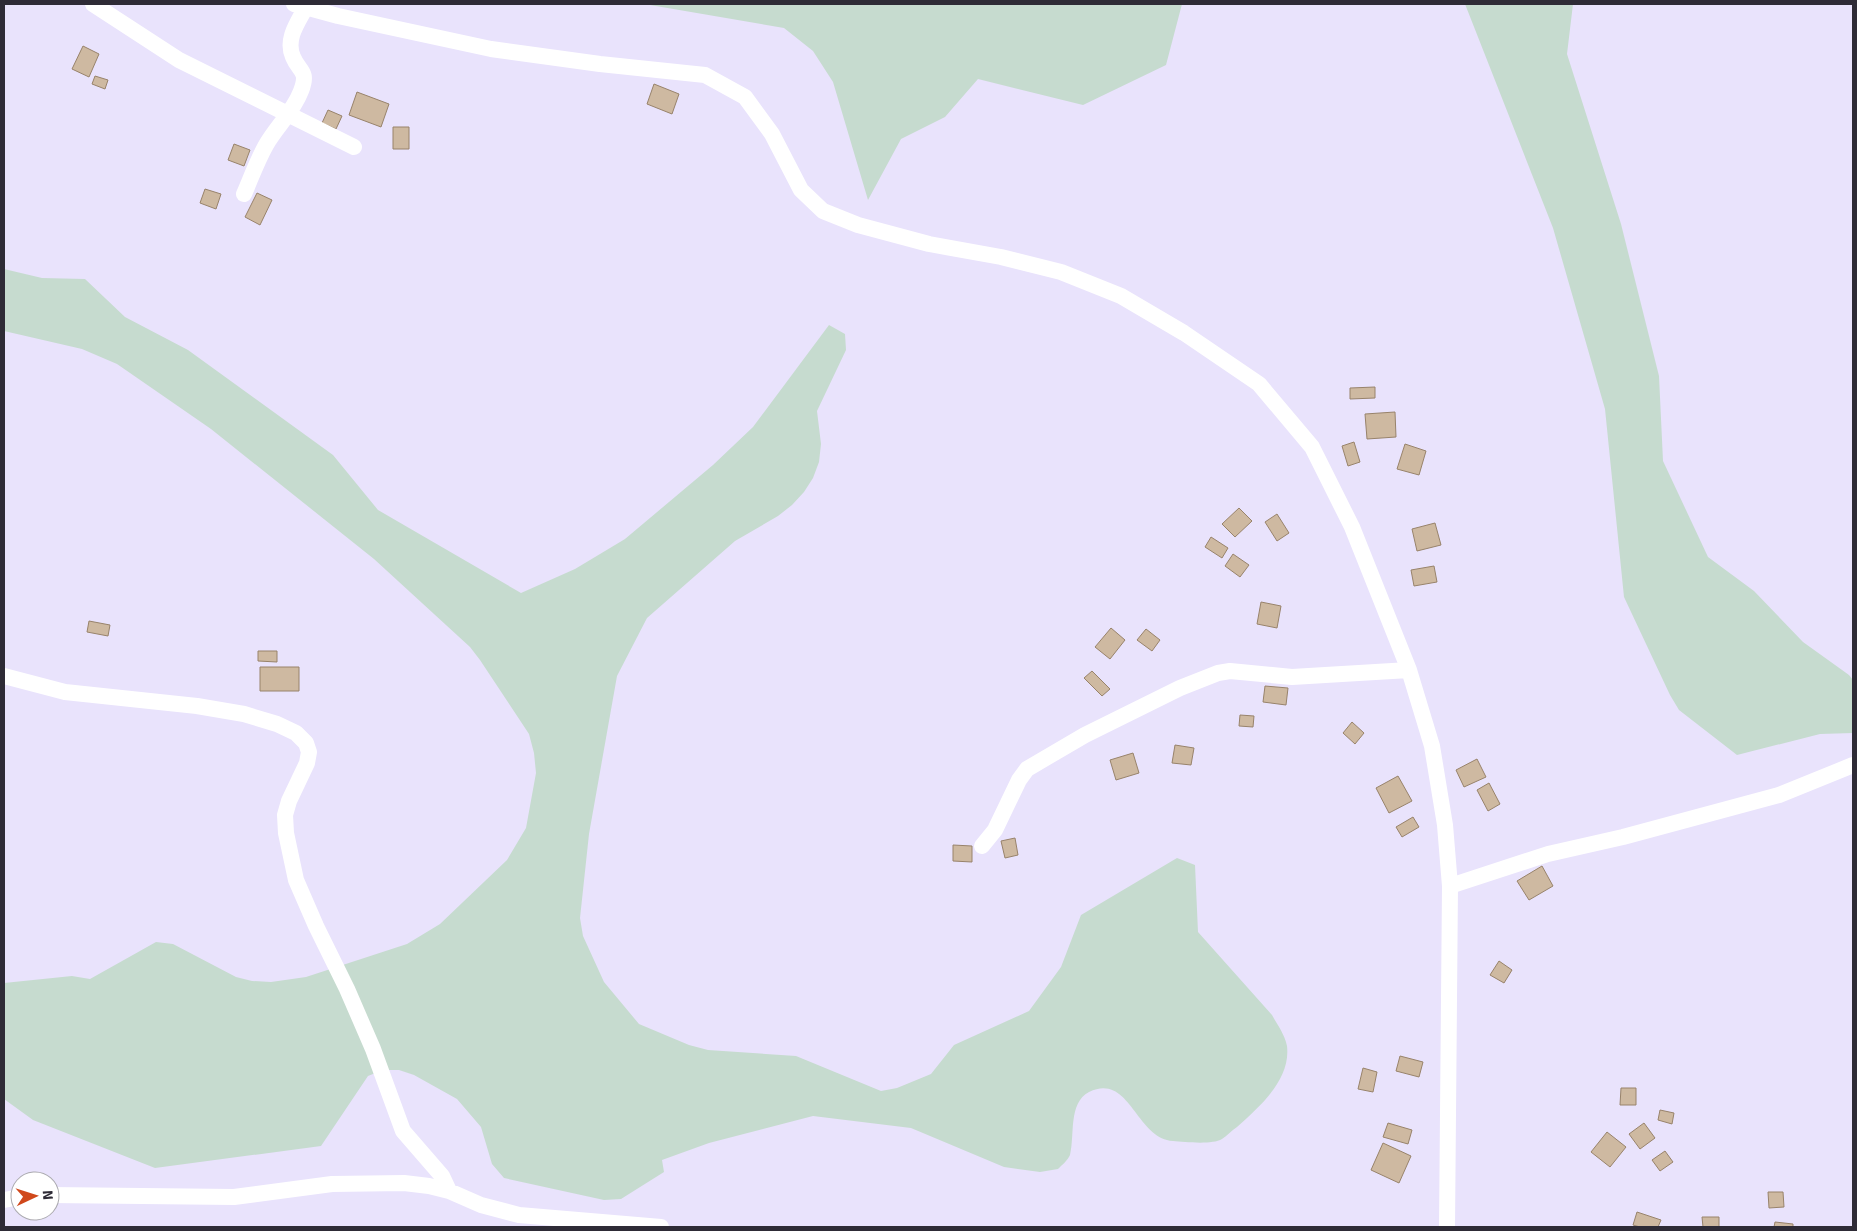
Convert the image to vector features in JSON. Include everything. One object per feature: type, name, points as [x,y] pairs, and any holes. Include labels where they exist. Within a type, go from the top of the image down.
[{"type":"street","points":[[93,4],[179,60],[354,147]]},
{"type":"street","points":[[244,194],[266,145],[289,115],[301,91],[304,79],[302,69],[293,57],[291,47],[292,32],[300,5],[338,16],[491,49],[600,64],[705,75],[745,96],[772,134],[801,190],[823,211],[858,225],[929,244],[1001,257],[1060,272],[1122,296],[1184,333],[1259,384],[1312,447],[1352,528],[1409,670],[1432,746],[1445,825],[1450,886],[1447,1227]]},
{"type":"street","points":[[982,846],[995,830],[1019,780],[1027,769],[1085,735],[1180,688],[1218,673],[1230,671],[1292,677],[1409,670]]},
{"type":"street","points":[[4,676],[65,692],[197,706],[244,714],[278,724],[296,733],[306,743],[309,752],[307,763],[289,801],[285,815],[286,832],[296,880],[373,1049],[403,1131],[442,1176],[449,1190]]},
{"type":"street","points":[[1450,886],[1548,854],[1623,837],[1779,795],[1853,765]]},
{"type":"street","points":[[60,1196],[234,1197],[332,1184],[404,1183],[449,1190],[481,1205],[519,1215],[660,1227]]},
{"type":"green space","points":[[598,4],[1182,4],[1166,65],[1083,105],[978,79],[945,117],[901,139],[868,200],[833,82],[813,51],[784,28],[650,5]]},
{"type":"green space","points":[[1465,4],[1573,4],[1567,54],[1621,224],[1659,376],[1663,461],[1708,557],[1754,591],[1803,642],[1849,675],[1853,680],[1853,733],[1820,734],[1737,755],[1679,710],[1670,695],[1624,597],[1605,409],[1553,228]]},
{"type":"green space","points":[[4,269],[42,278],[85,279],[125,317],[188,350],[333,455],[378,510],[521,593],[575,569],[625,539],[713,465],[753,427],[829,325],[845,334],[846,350],[817,411],[821,444],[819,462],[813,478],[804,492],[778,516],[735,541],[647,618],[617,676],[589,834],[580,918],[583,936],[604,982],[639,1024],[689,1045],[708,1050],[796,1056],[881,1091],[897,1088],[931,1074],[954,1045],[1029,1011],[1061,967],[1081,915],[1177,858],[1195,865],[1198,932],[1272,1015],[1283,1034],[1287,1046],[1287,1058],[1284,1070],[1272,1092],[1255,1111],[1222,1139],[1198,1143],[1173,1141],[1160,1137],[1150,1130],[1124,1098],[1114,1091],[1103,1088],[1089,1092],[1082,1097],[1075,1111],[1070,1155],[1058,1169],[1040,1172],[1004,1167],[911,1128],[813,1116],[709,1143],[662,1160],[664,1172],[621,1199],[604,1200],[504,1178],[492,1164],[481,1127],[457,1099],[414,1075],[399,1070],[383,1070],[368,1076],[321,1146],[155,1168],[33,1120],[4,1099],[4,983],[72,976],[90,979],[156,942],[173,944],[236,977],[252,981],[271,982],[306,977],[407,944],[440,924],[507,860],[526,828],[536,773],[534,753],[529,734],[470,647],[374,559],[211,429],[117,364],[82,349],[4,331]]},
{"type":"building","points":[[83,46],[99,54],[89,77],[72,69]]},
{"type":"building","points":[[95,76],[108,80],[105,89],[92,84]]},
{"type":"building","points":[[654,84],[679,94],[672,114],[647,104]]},
{"type":"building","points":[[357,92],[389,104],[381,127],[349,115]]},
{"type":"building","points":[[328,110],[342,116],[336,129],[322,123]]},
{"type":"building","points":[[393,127],[409,127],[409,149],[393,149]]},
{"type":"building","points":[[234,144],[250,150],[244,166],[228,160]]},
{"type":"building","points":[[205,189],[221,194],[216,209],[200,203]]},
{"type":"building","points":[[257,193],[272,200],[260,225],[245,217]]},
{"type":"building","points":[[1375,387],[1375,398],[1350,399],[1350,388]]},
{"type":"building","points":[[1395,412],[1396,437],[1367,439],[1365,414]]},
{"type":"building","points":[[1354,442],[1360,462],[1348,466],[1342,446]]},
{"type":"building","points":[[1405,444],[1426,451],[1419,475],[1397,469]]},
{"type":"building","points":[[1239,508],[1252,521],[1235,537],[1222,524]]},
{"type":"building","points":[[1277,514],[1289,533],[1277,541],[1265,522]]},
{"type":"building","points":[[1435,523],[1441,545],[1417,551],[1412,529]]},
{"type":"building","points":[[1211,537],[1228,548],[1222,558],[1205,547]]},
{"type":"building","points":[[1233,554],[1249,565],[1240,577],[1225,566]]},
{"type":"building","points":[[1434,566],[1437,582],[1414,586],[1411,570]]},
{"type":"building","points":[[1261,602],[1281,606],[1277,628],[1257,624]]},
{"type":"building","points":[[89,621],[110,625],[108,636],[87,632]]},
{"type":"building","points":[[1111,628],[1125,640],[1110,659],[1095,647]]},
{"type":"building","points":[[1146,629],[1160,640],[1152,651],[1137,640]]},
{"type":"building","points":[[258,651],[277,651],[277,662],[258,661]]},
{"type":"building","points":[[260,667],[299,667],[299,691],[260,691]]},
{"type":"building","points":[[1092,671],[1110,689],[1102,696],[1084,678]]},
{"type":"building","points":[[1265,686],[1288,688],[1286,705],[1263,702]]},
{"type":"building","points":[[1240,715],[1254,716],[1253,727],[1239,726]]},
{"type":"building","points":[[1352,722],[1364,733],[1355,744],[1343,733]]},
{"type":"building","points":[[1175,745],[1194,748],[1191,765],[1172,763]]},
{"type":"building","points":[[1133,753],[1139,773],[1116,780],[1110,760]]},
{"type":"building","points":[[1477,759],[1486,777],[1464,787],[1456,770]]},
{"type":"building","points":[[1398,776],[1412,801],[1389,813],[1376,788]]},
{"type":"building","points":[[1489,783],[1500,804],[1488,811],[1477,790]]},
{"type":"building","points":[[1413,817],[1419,827],[1402,837],[1396,827]]},
{"type":"building","points":[[1015,838],[1018,855],[1005,858],[1001,841]]},
{"type":"building","points":[[953,845],[972,846],[972,862],[953,861]]},
{"type":"building","points":[[1542,866],[1553,886],[1529,900],[1517,881]]},
{"type":"building","points":[[1499,961],[1512,970],[1504,983],[1490,975]]},
{"type":"building","points":[[1400,1056],[1423,1062],[1419,1077],[1396,1071]]},
{"type":"building","points":[[1363,1068],[1377,1072],[1373,1092],[1358,1089]]},
{"type":"building","points":[[1621,1088],[1636,1088],[1636,1105],[1620,1105]]},
{"type":"building","points":[[1660,1110],[1674,1113],[1672,1124],[1658,1120]]},
{"type":"building","points":[[1388,1123],[1412,1130],[1408,1144],[1383,1137]]},
{"type":"building","points":[[1644,1123],[1655,1138],[1640,1149],[1629,1134]]},
{"type":"building","points":[[1607,1132],[1626,1147],[1610,1167],[1591,1152]]},
{"type":"building","points":[[1383,1143],[1411,1156],[1399,1183],[1371,1170]]},
{"type":"building","points":[[1665,1151],[1673,1162],[1660,1171],[1652,1160]]},
{"type":"building","points":[[1768,1192],[1783,1192],[1784,1207],[1769,1208]]},
{"type":"building","points":[[1637,1212],[1661,1220],[1658,1227],[1633,1225]]},
{"type":"building","points":[[1702,1217],[1719,1217],[1719,1227],[1703,1227]]},
{"type":"building","points":[[1775,1222],[1793,1224],[1793,1227],[1774,1227]]}]
